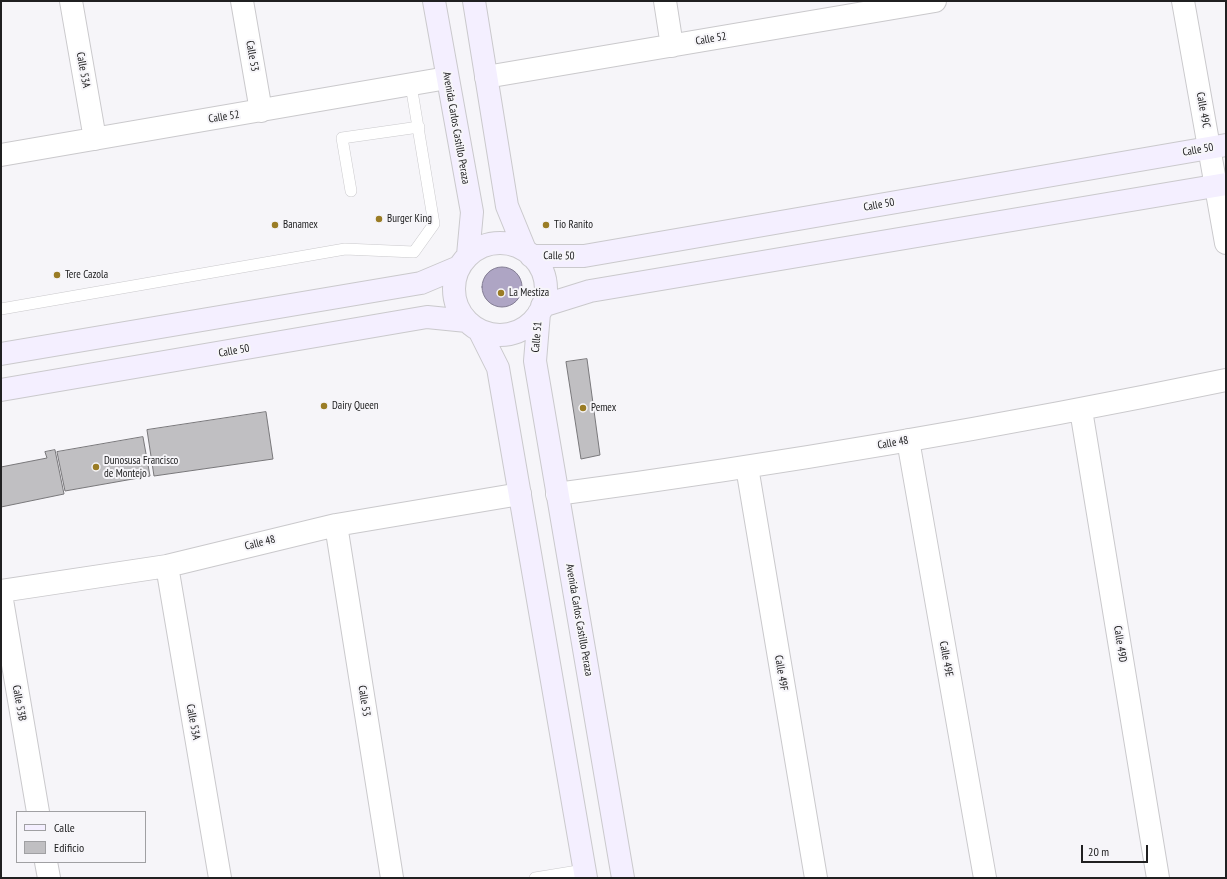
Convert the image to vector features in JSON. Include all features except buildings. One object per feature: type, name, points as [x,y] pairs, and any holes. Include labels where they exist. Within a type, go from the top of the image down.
[{"type":"main road","name":"Avenida Carlos Castillo Peraza","points":[[434,1],[472,212],[463,261]]},
{"type":"main road","points":[[473,325],[490,334],[502,335],[525,327],[540,310],[545,292],[544,276],[541,268],[528,253],[507,206],[474,1]]},
{"type":"main road","name":"Calle 50","points":[[528,253],[584,256],[1218,146]]},
{"type":"main road","points":[[540,310],[590,291],[1221,185]]},
{"type":"main road","points":[[1,354],[421,283],[463,261],[491,243],[509,244],[528,253]]},
{"type":"main road","points":[[463,261],[454,292],[458,308],[473,325],[498,368],[585,874]]},
{"type":"main road","name":"Calle 51","points":[[535,361],[540,310]]},
{"type":"main road","name":"Calle 50","points":[[1,390],[427,318],[473,325]]},
{"type":"main road","name":"Avenida Carlos Castillo Peraza","points":[[535,361],[623,878]]},
{"type":"street","name":"Calle 53A","points":[[71,1],[95,139]]},
{"type":"street","name":"Calle 53","points":[[242,1],[261,111]]},
{"type":"street","points":[[665,1],[672,46]]},
{"type":"street","name":"Calle 52","points":[[486,77],[672,46],[840,9],[935,1]]},
{"type":"street","name":"Calle 49C","points":[[1183,1],[1218,146],[1226,243]]},
{"type":"street","name":"Calle 52","points":[[1,154],[261,111],[447,78]]},
{"type":"street","name":"Calle 48","points":[[557,494],[747,468],[1081,410],[1226,380]]},
{"type":"street","name":"Calle 49D","points":[[1081,410],[1158,878]]},
{"type":"street","name":"Calle 49E","points":[[908,440],[985,878]]},
{"type":"street","name":"Calle 49F","points":[[747,468],[816,878]]},
{"type":"street","name":"Calle 48","points":[[1,591],[167,566],[336,525],[520,494]]},
{"type":"street","name":"Calle 53","points":[[336,525],[392,878]]},
{"type":"street","name":"Calle 53A","points":[[167,566],[220,878]]},
{"type":"street","name":"Calle 53B","points":[[1,594],[38,811]]},
{"type":"street","points":[[46,863],[49,878]]},
{"type":"lane","points":[[1,309],[345,249],[414,252],[434,224],[411,84]]},
{"type":"lane","points":[[351,191],[342,138],[419,127]]},
{"type":"lane","points":[[536,878],[585,874]]},
{"type":"shaded area","points":[[506,267],[513,270],[519,276],[522,287],[521,295],[513,304],[506,307],[498,307],[491,304],[483,295],[482,283],[485,276],[494,268]]},
{"type":"place","name":"Burger King","points":[[379,219]]},
{"type":"place","name":"Banamex","points":[[275,225]]},
{"type":"place","name":"Tio Ranito","points":[[546,225]]},
{"type":"place","name":"Tere Cazola","points":[[57,275]]},
{"type":"place","name":"La Mestiza","points":[[501,293]]},
{"type":"place","name":"Dairy Queen","points":[[324,406]]},
{"type":"place","name":"Pemex","points":[[583,408]]},
{"type":"place","name":"Dunosusa Francisco de Montejo","points":[[96,467]]}]
